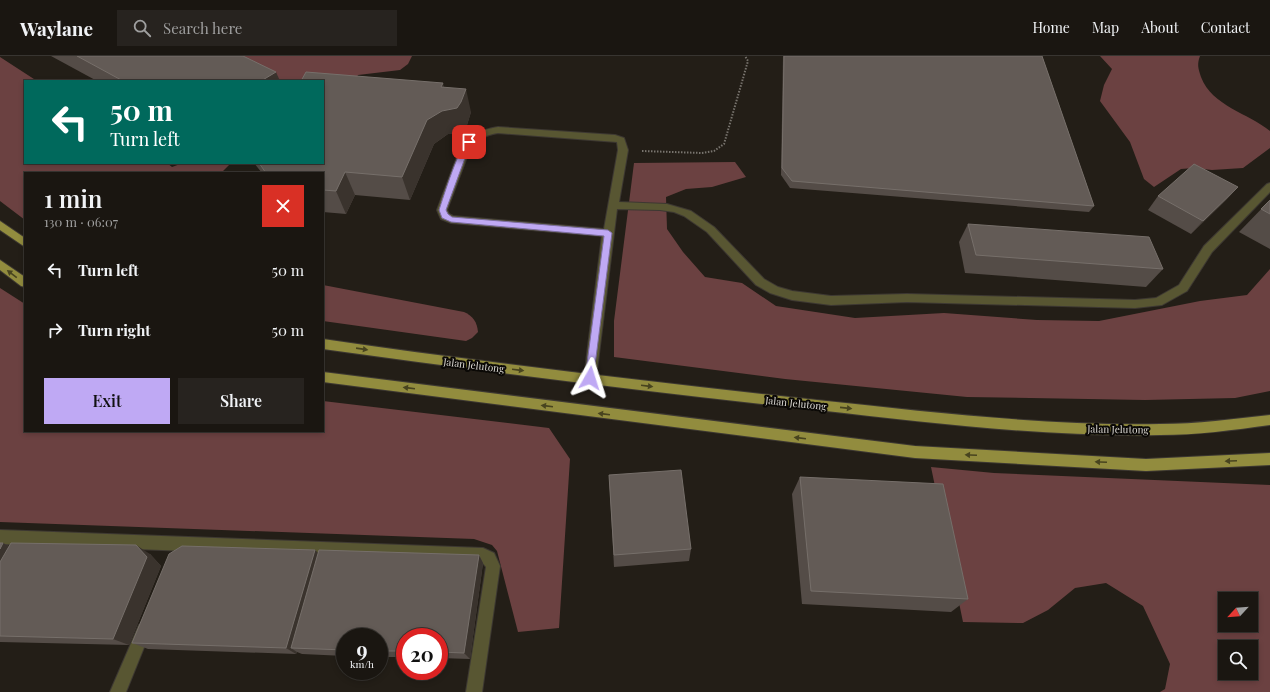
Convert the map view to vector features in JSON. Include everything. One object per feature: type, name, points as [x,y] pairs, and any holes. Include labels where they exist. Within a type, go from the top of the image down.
[{"type":"main road","points":[[0,226],[24,242]]},
{"type":"main road","points":[[0,264],[24,282]]},
{"type":"main road","name":"Jalan Jelutong","points":[[324,344],[433,360],[722,395],[945,419],[1044,426],[1135,430],[1194,428],[1270,420]]},
{"type":"main road","points":[[324,377],[915,452],[1146,465],[1270,459]]},
{"type":"lane","points":[[590,378],[608,233],[623,150],[621,140],[615,138],[498,130],[475,136],[465,149],[442,210],[445,216],[451,219],[608,233]]},
{"type":"lane","points":[[613,205],[676,209],[714,232],[760,282],[769,288],[819,300],[877,300],[907,298],[1135,304],[1158,302],[1183,288],[1208,249],[1270,186]]},
{"type":"lane","points":[[0,537],[483,555],[489,558],[493,566],[474,692]]},
{"type":"lane","points":[[174,558],[180,544]]},
{"type":"lane","points":[[118,692],[150,614]]},
{"type":"path","points":[[623,150],[702,153],[714,151],[724,144],[748,61],[745,56]]},
{"type":"shaded area","points":[[226,56],[412,56],[408,64],[400,70],[358,75],[347,97],[324,82],[324,80],[274,80]]},
{"type":"shaded area","points":[[1100,56],[1200,56],[1198,61],[1199,69],[1206,87],[1222,102],[1270,131],[1270,148],[1243,168],[1212,170],[1194,168],[1181,169],[1154,187],[1144,179],[1130,142],[1100,101],[1104,85],[1112,69]]},
{"type":"shaded area","points":[[0,57],[35,80],[24,80],[24,164],[168,164],[172,167],[180,164],[230,164],[222,172],[24,172],[24,219],[0,201]]},
{"type":"shaded area","points":[[735,162],[746,177],[712,187],[686,189],[666,197],[667,229],[683,252],[705,277],[742,283],[776,306],[855,318],[944,313],[1037,320],[1099,321],[1200,301],[1247,295],[1270,269],[1270,391],[1235,398],[1145,400],[967,397],[785,379],[614,357],[614,321],[634,163]]},
{"type":"shaded area","points":[[324,285],[464,312],[470,315],[474,320],[477,325],[478,332],[466,341],[324,321]]},
{"type":"shaded area","points":[[0,288],[24,303],[24,432],[324,432],[324,401],[549,428],[570,459],[559,628],[518,632],[497,551],[492,545],[474,539],[0,522]]},
{"type":"shaded area","points":[[931,467],[994,473],[1270,485],[1270,692],[1160,692],[1165,689],[1170,664],[1143,606],[1106,583],[1075,588],[1048,610],[1023,623],[963,622]]},
{"type":"building","points":[[77,56],[243,56],[276,72],[263,80],[121,80]]},
{"type":"building","points":[[784,56],[1042,56],[1094,206],[792,181],[782,168]]},
{"type":"building","points":[[306,72],[443,83],[441,87],[466,89],[457,108],[442,111],[427,120],[402,177],[345,172],[336,191],[324,190],[324,172],[265,172],[260,164],[324,164],[324,80],[302,80]]},
{"type":"building","points":[[1194,164],[1238,187],[1203,221],[1158,196]]},
{"type":"building","points":[[1270,200],[1270,214],[1261,209]]},
{"type":"building","points":[[968,224],[1149,237],[1163,269],[976,255]]},
{"type":"building","points":[[681,470],[691,549],[614,555],[609,475]]},
{"type":"building","points":[[800,477],[943,484],[968,599],[811,591]]},
{"type":"building","points":[[11,543],[136,545],[147,557],[113,639],[0,636],[0,562]]},
{"type":"building","points":[[182,546],[315,550],[286,648],[132,643],[169,554]]},
{"type":"building","points":[[319,550],[479,555],[464,653],[448,652],[448,628],[396,628],[396,651],[388,651],[388,628],[336,628],[336,650],[291,648]]},
{"type":"route","points":[[469,142],[461,158],[442,210],[445,216],[451,219],[608,233],[590,378]]}]
